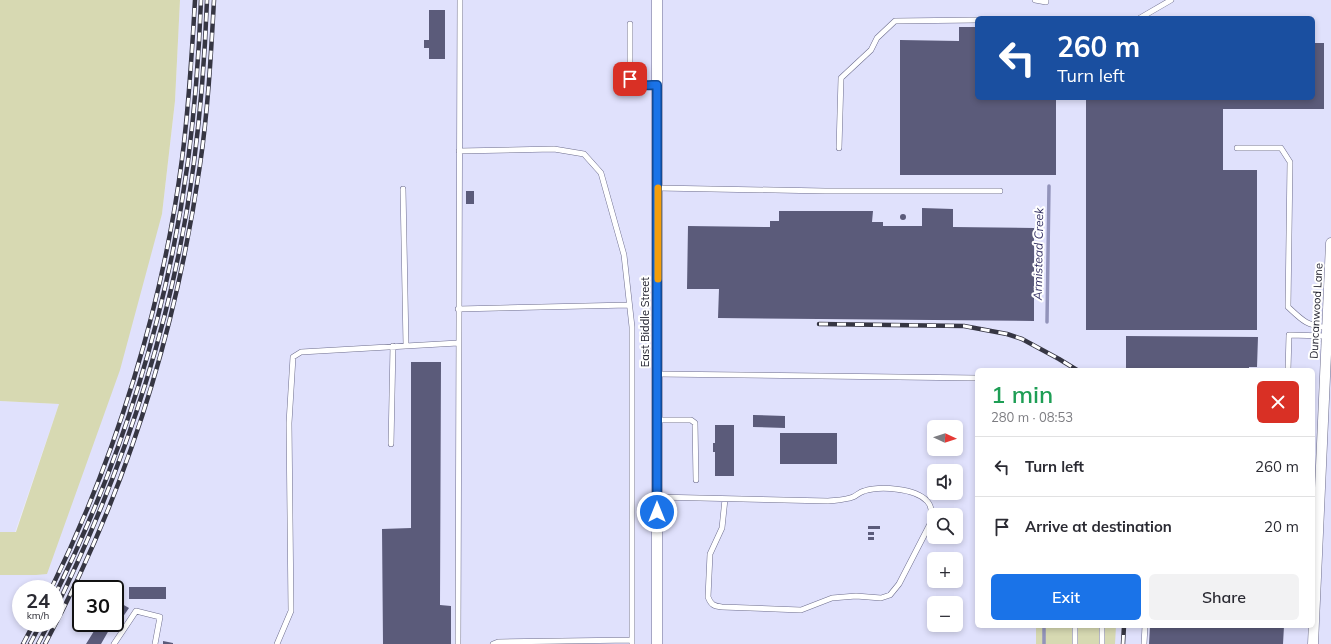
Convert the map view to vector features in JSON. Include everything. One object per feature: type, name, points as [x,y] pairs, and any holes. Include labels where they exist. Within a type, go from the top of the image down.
[{"type":"street","name":"East Biddle Street","points":[[657,0],[657,644]]},
{"type":"street","name":"Duncanwood Lane","points":[[1315,562],[1317,481],[1328,368],[1331,243]]},
{"type":"street","name":"Duncanwood Lane","points":[[1313,628],[1313,644]]},
{"type":"lane","points":[[458,644],[460,0]]},
{"type":"lane","points":[[1035,0],[1046,2],[1046,0]]},
{"type":"lane","points":[[1143,16],[1171,0]]},
{"type":"lane","points":[[840,148],[841,78],[871,50],[877,38],[895,21],[975,20]]},
{"type":"lane","points":[[630,24],[630,79],[634,83],[641,85],[657,85]]},
{"type":"lane","points":[[1237,148],[1281,148],[1290,162],[1288,307],[1304,322],[1328,330]]},
{"type":"lane","points":[[459,151],[554,149],[584,154],[601,173],[624,255],[632,327],[632,642],[498,642],[493,644]]},
{"type":"lane","points":[[658,188],[826,191],[1000,191]]},
{"type":"lane","points":[[403,190],[406,345]]},
{"type":"lane","points":[[458,309],[629,305]]},
{"type":"lane","points":[[1288,368],[1289,335],[1328,330]]},
{"type":"lane","points":[[277,644],[291,611],[289,423],[292,357],[301,352],[458,343]]},
{"type":"lane","points":[[391,444],[393,346]]},
{"type":"lane","points":[[657,374],[975,378]]},
{"type":"lane","points":[[657,420],[691,420],[696,423],[696,480]]},
{"type":"lane","points":[[657,497],[836,500],[852,497],[863,491],[892,488],[909,491],[927,501],[932,512],[932,522],[899,584],[890,595],[881,598],[856,596],[832,598],[801,610],[722,607],[714,606],[710,603],[708,597],[710,554],[722,528],[724,499]]},
{"type":"lane","points":[[114,644],[136,611],[160,617],[155,644]]},
{"type":"lane","points":[[1074,628],[1075,644]]},
{"type":"lane","points":[[1102,628],[1102,644]]},
{"type":"lane","points":[[1144,644],[1145,628]]},
{"type":"shaded area","points":[[180,0],[1331,0],[1331,644],[0,644],[0,575],[36,575],[162,214],[175,101]]},
{"type":"shaded area","points":[[0,401],[59,404],[15,532],[0,532]]},
{"type":"green space","points":[[0,0],[180,0],[175,101],[162,214],[120,370],[47,574],[36,575],[0,575],[0,532],[16,532],[59,404],[0,401]]},
{"type":"green space","points":[[1036,628],[1116,628],[1115,644],[1036,644]]},
{"type":"building","points":[[429,10],[445,10],[445,59],[429,59],[429,48],[424,48],[424,40],[429,40]]},
{"type":"building","points":[[959,27],[975,27],[975,100],[1056,100],[1056,175],[900,175],[900,40],[959,41]]},
{"type":"building","points":[[1315,43],[1324,43],[1324,109],[1223,109],[1223,170],[1257,170],[1257,330],[1086,330],[1086,100],[1315,100]]},
{"type":"building","points":[[466,191],[474,191],[474,204],[466,204]]},
{"type":"building","points":[[922,208],[953,209],[953,227],[1034,228],[1034,321],[718,318],[719,289],[687,289],[688,226],[770,227],[770,221],[779,221],[779,211],[873,211],[872,222],[883,222],[883,226],[922,226]]},
{"type":"building","points":[[903,214],[906,217],[903,220],[900,217]]},
{"type":"building","points":[[1126,336],[1258,337],[1257,367],[1126,368]]},
{"type":"building","points":[[411,362],[441,362],[440,605],[451,606],[451,644],[383,644],[382,529],[411,528]]},
{"type":"building","points":[[753,415],[785,416],[785,428],[753,427]]},
{"type":"building","points":[[715,425],[734,425],[734,476],[715,476],[715,452],[713,452],[713,443],[715,443]]},
{"type":"building","points":[[780,433],[837,433],[837,464],[780,464]]},
{"type":"building","points":[[868,526],[880,526],[880,529],[868,529]]},
{"type":"building","points":[[868,532],[874,532],[874,535],[868,535]]},
{"type":"building","points":[[868,537],[874,537],[874,540],[868,540]]},
{"type":"building","points":[[129,587],[166,587],[166,599],[129,599]]},
{"type":"building","points":[[124,605],[129,608],[124,615]]},
{"type":"building","points":[[1150,628],[1284,628],[1283,644],[1149,644]]},
{"type":"building","points":[[93,632],[108,632],[101,644],[86,644]]},
{"type":"building","points":[[163,641],[173,643],[173,644],[163,644]]},
{"type":"waterway","name":"Armistead Creek","points":[[1047,322],[1049,186]]},
{"type":"waterway","name":"Armistead Creek","points":[[1044,628],[1044,644]]},
{"type":"railway","points":[[55,580],[75,539],[116,433],[134,379],[163,269],[174,214],[182,159],[195,0]]},
{"type":"railway","points":[[62,580],[101,491],[121,438],[155,329],[168,273],[188,161],[193,121],[201,0]]},
{"type":"railway","points":[[64,591],[103,502],[124,447],[143,392],[174,278],[185,220],[199,122],[207,0]]},
{"type":"railway","points":[[45,644],[74,587],[100,530],[144,411],[162,351],[190,227],[200,165],[207,103],[214,0]]},
{"type":"railway","points":[[819,324],[964,326],[1007,334],[1022,339],[1074,368]]},
{"type":"railway","points":[[1123,644],[1124,628]]},
{"type":"railway","points":[[23,644],[29,632]]},
{"type":"railway","points":[[30,644],[36,632]]},
{"type":"railway","points":[[38,644],[44,632]]},
{"type":"slow traffic","points":[[658,188],[658,279]]},
{"type":"route","points":[[630,79],[634,83],[641,85],[657,85],[657,512]]}]
